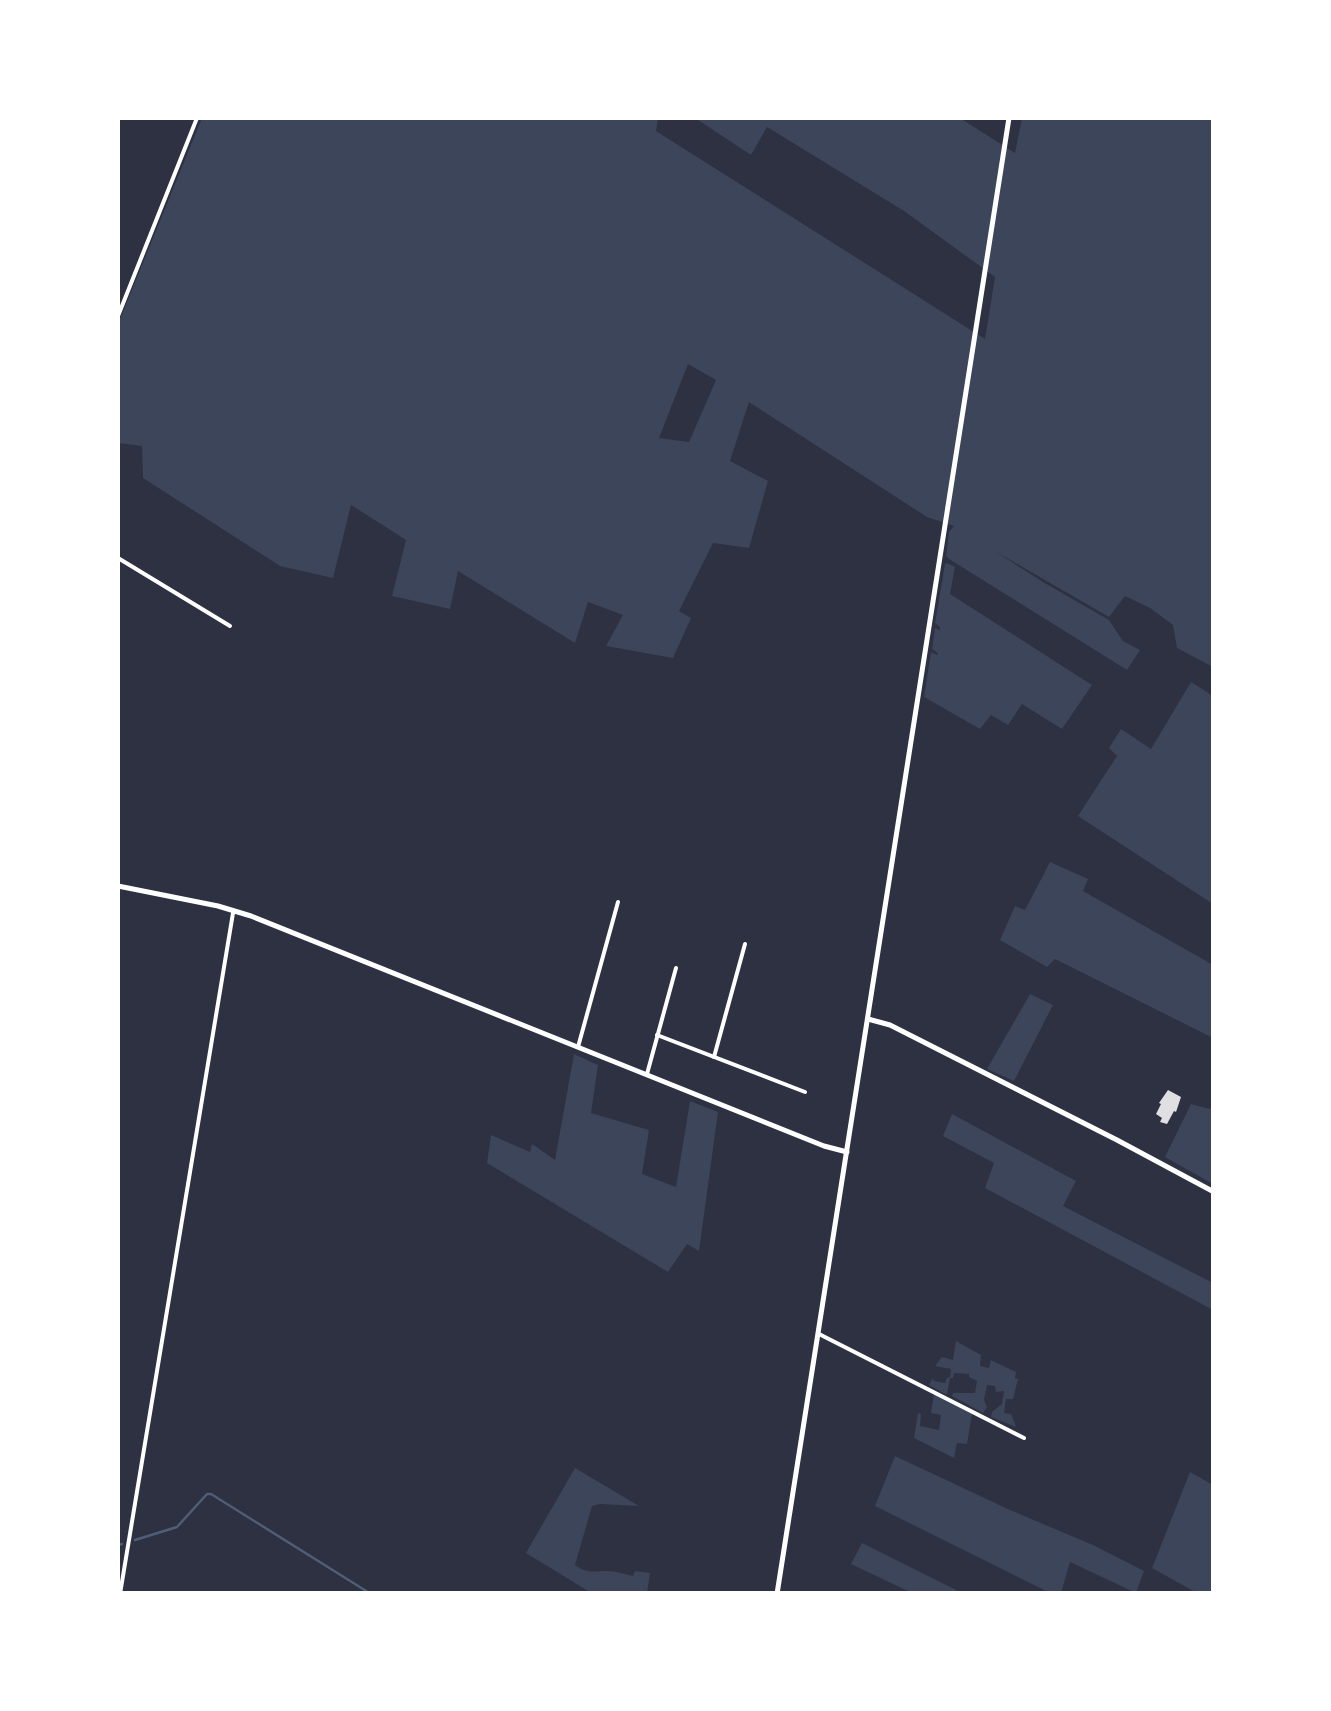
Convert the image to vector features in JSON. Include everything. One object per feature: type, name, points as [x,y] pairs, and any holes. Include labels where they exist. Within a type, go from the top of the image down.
[{"type":"main road","points":[[777,1594],[1010,118]]},
{"type":"main road","points":[[118,886],[234,910],[847,1152]]},
{"type":"main road","points":[[868,1019],[890,1025],[1214,1192]]},
{"type":"street","points":[[118,316],[197,118]]},
{"type":"street","points":[[118,558],[230,626]]},
{"type":"street","points":[[578,1047],[618,902]]},
{"type":"street","points":[[120,1594],[234,910]]},
{"type":"street","points":[[714,1057],[744,944]]},
{"type":"street","points":[[647,1074],[676,968]]},
{"type":"street","points":[[657,1035],[805,1092]]},
{"type":"street","points":[[818,1334],[1024,1438]]},
{"type":"shaded area","points":[[202,118],[658,118],[656,131],[985,339],[995,277],[904,211],[767,127],[751,155],[695,118],[960,118],[1015,153],[1022,118],[1213,118],[1213,667],[1177,648],[1173,625],[1150,608],[1125,596],[1109,617],[993,550],[1109,620],[1123,641],[1140,650],[1127,670],[949,559],[949,532],[954,526],[927,517],[749,402],[730,461],[768,481],[749,548],[713,543],[679,611],[691,618],[673,658],[606,646],[623,615],[588,602],[575,643],[458,571],[450,609],[392,596],[406,540],[351,505],[333,578],[280,566],[143,478],[142,446],[118,443],[118,324]],"holes":[[[688,364],[716,380],[689,442],[659,438]]]},
{"type":"shaded area","points":[[947,563],[955,567],[950,594],[1092,685],[1062,729],[1022,704],[1008,725],[991,715],[980,729],[924,697],[931,652],[938,653],[932,649],[935,628],[940,630],[935,623]]},
{"type":"shaded area","points":[[1191,682],[1213,696],[1213,904],[1078,816],[1117,756],[1109,748],[1121,729],[1151,749]]},
{"type":"shaded area","points":[[1050,862],[1088,879],[1083,891],[1213,965],[1213,1038],[1055,959],[1047,967],[1000,940],[1015,906],[1025,910]]},
{"type":"shaded area","points":[[1030,994],[1053,1005],[1014,1081],[987,1069]]},
{"type":"shaded area","points":[[574,1054],[598,1065],[591,1113],[649,1130],[642,1174],[676,1187],[690,1101],[718,1112],[699,1251],[687,1244],[668,1272],[487,1163],[491,1135],[530,1152],[532,1144],[555,1160]]},
{"type":"shaded area","points":[[1191,1104],[1210,1109],[1213,1104],[1213,1184],[1165,1157]]},
{"type":"shaded area","points":[[952,1114],[1076,1181],[1063,1206],[1213,1283],[1213,1310],[985,1188],[994,1163],[943,1136]]},
{"type":"shaded area","points":[[956,1341],[981,1355],[980,1366],[989,1368],[991,1360],[1016,1372],[1013,1399],[1006,1399],[1004,1413],[1011,1414],[1016,1427],[991,1417],[1002,1404],[1004,1391],[996,1392],[995,1386],[987,1385],[987,1407],[983,1413],[952,1396],[975,1393],[977,1381],[969,1374],[954,1373],[947,1395],[929,1385],[933,1378],[945,1383],[950,1377],[951,1369],[935,1366],[942,1357],[953,1360]]},
{"type":"shaded area","points":[[934,1394],[972,1414],[967,1444],[957,1443],[954,1458],[914,1438],[918,1413],[920,1426],[939,1430],[941,1415],[931,1413]]},
{"type":"shaded area","points":[[895,1456],[1144,1571],[1136,1593],[1070,1562],[1061,1593],[1050,1593],[875,1506]]},
{"type":"shaded area","points":[[575,1468],[639,1506],[592,1506],[575,1565],[587,1571],[633,1576],[635,1571],[650,1573],[647,1593],[588,1593],[526,1553]]},
{"type":"shaded area","points":[[1190,1472],[1213,1485],[1213,1593],[1197,1593],[1152,1568]]},
{"type":"shaded area","points":[[862,1543],[962,1593],[912,1593],[851,1564]]},
{"type":"building","points":[[1168,1090],[1181,1097],[1167,1124],[1160,1122],[1162,1118],[1156,1114]]},
{"type":"waterway","points":[[135,1540],[177,1527],[211,1494],[371,1594]]},
{"type":"waterway","points":[[118,1545],[122,1544]]}]
